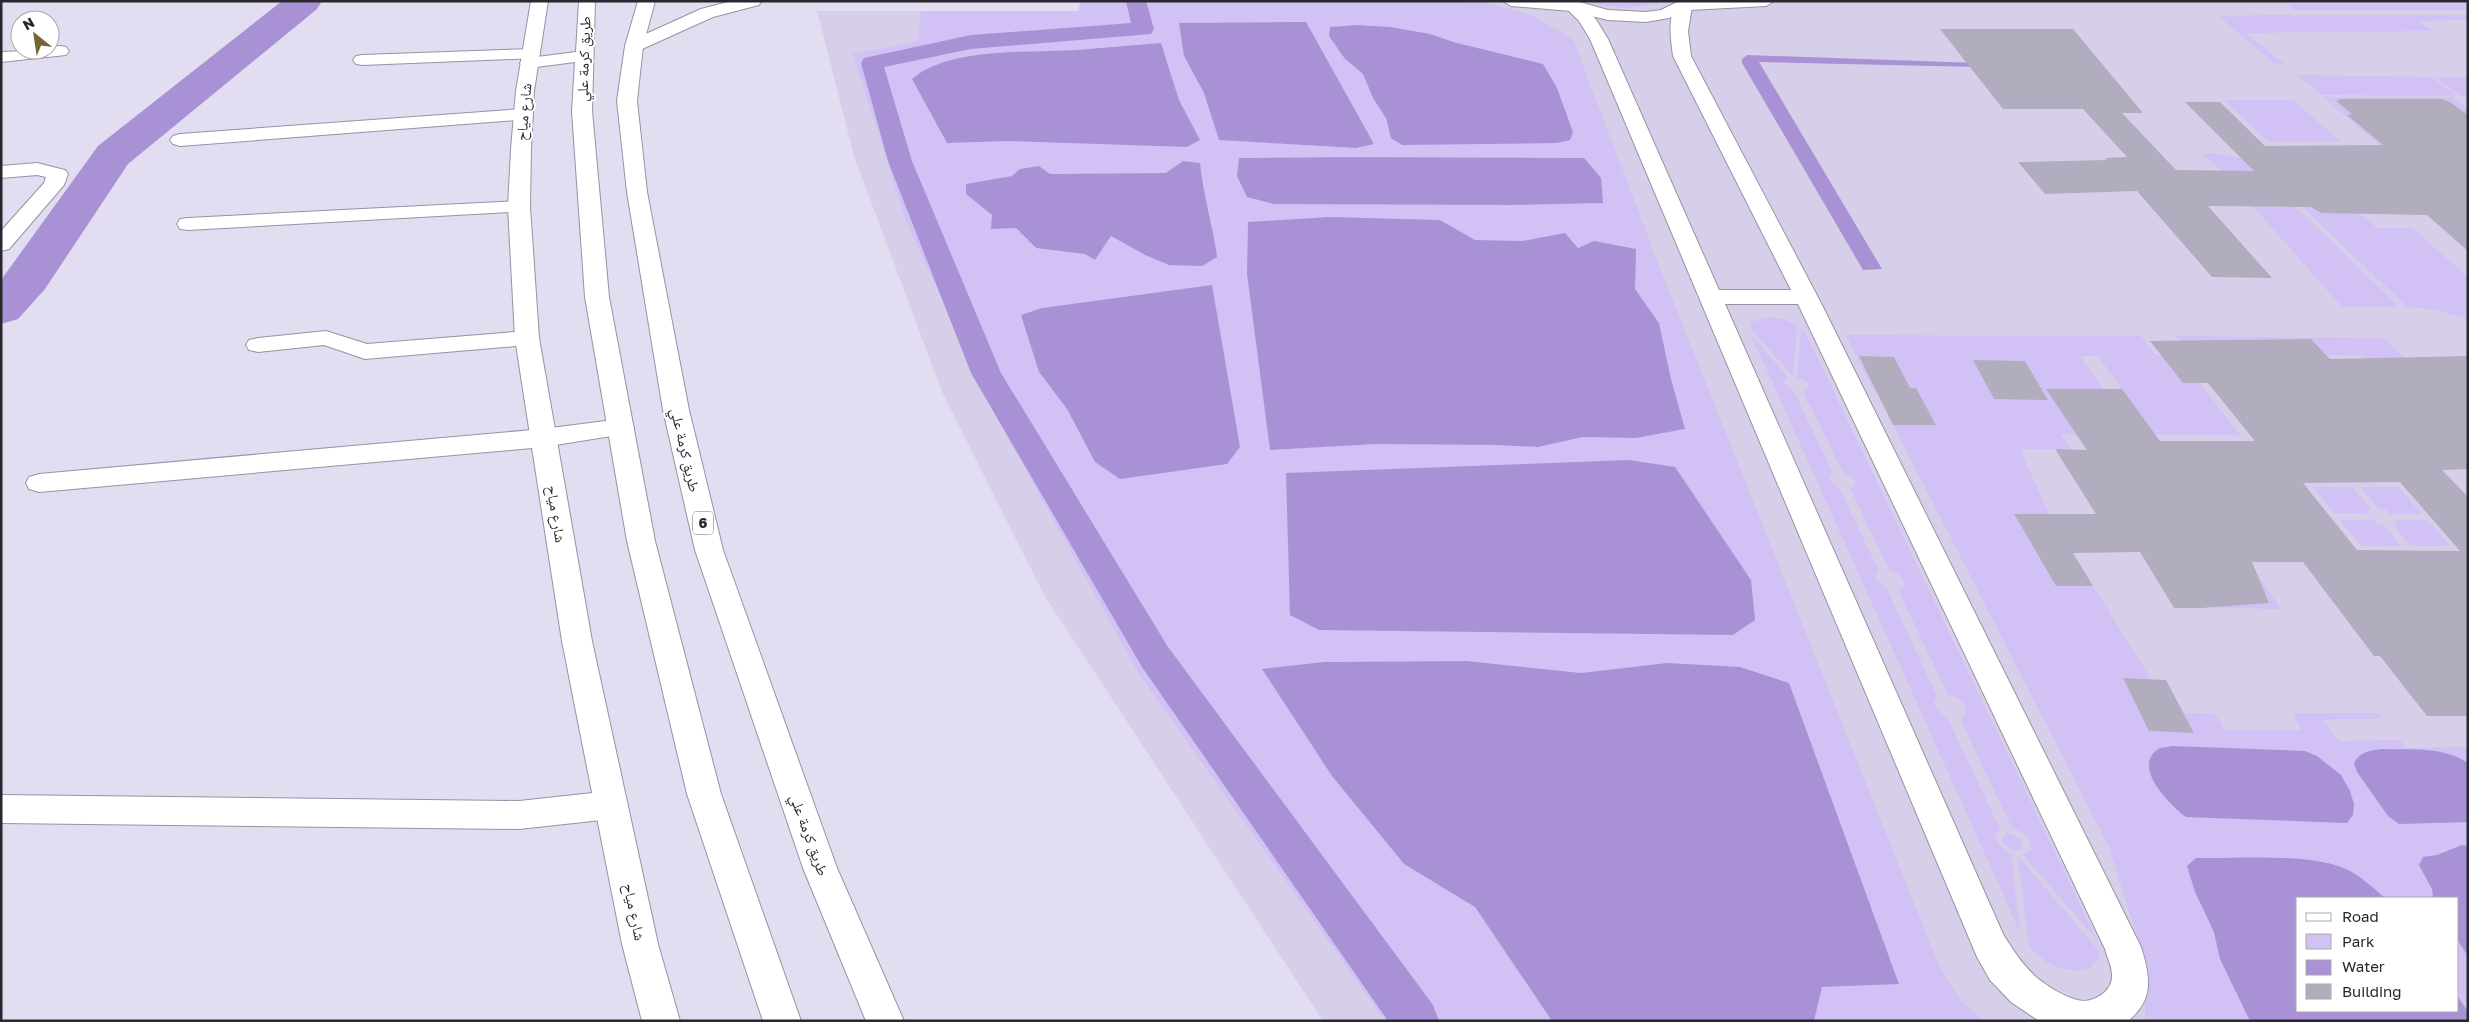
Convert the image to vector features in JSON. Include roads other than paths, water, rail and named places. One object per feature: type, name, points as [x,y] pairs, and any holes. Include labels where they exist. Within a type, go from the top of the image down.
[{"type":"main road","name":"شارع مياح","points":[[540,1],[529,59],[523,115],[519,207],[527,338],[576,642],[640,944],[661,1021]]},
{"type":"main road","name":"طريق كرمة علي","points":[[587,1],[582,111],[597,297],[641,541],[704,794],[782,1021]]},
{"type":"main road","name":"طريق كرمة علي","points":[[647,1],[634,46],[627,101],[637,192],[676,410],[709,550],[820,868],[885,1021]]},
{"type":"main road","points":[[634,46],[707,12],[753,1]]},
{"type":"main road","points":[[1511,1],[1569,5],[1604,14],[1627,16],[1658,14],[1687,4],[1766,1]]},
{"type":"main road","points":[[1569,5],[1586,18],[1599,38],[1990,945],[2003,968],[2024,990],[2050,1007],[2078,1019],[2107,1014],[2126,999],[2131,975],[2123,947],[1806,297],[1682,56],[1679,31],[1687,4]]},
{"type":"main road","points":[[362,60],[529,59],[583,56]]},
{"type":"main road","points":[[180,140],[523,115]]},
{"type":"main road","points":[[1,172],[37,169],[58,174],[54,185],[1,244]]},
{"type":"main road","points":[[188,224],[519,207]]},
{"type":"main road","points":[[1710,297],[1806,297]]},
{"type":"main road","points":[[258,345],[326,338],[364,352],[527,338]]},
{"type":"main road","points":[[40,483],[544,438],[621,427]]},
{"type":"main road","points":[[1,809],[519,815],[611,805]]},
{"type":"water","points":[[1306,22],[1374,144],[1356,148],[1219,140],[1204,93],[1184,56],[1179,23]]},
{"type":"water","points":[[1358,25],[1390,27],[1430,34],[1457,43],[1543,64],[1557,88],[1573,132],[1570,140],[1557,143],[1402,145],[1391,138],[1386,118],[1373,98],[1363,74],[1345,59],[1329,36],[1330,27]]},
{"type":"water","points":[[1161,43],[1179,100],[1200,140],[1187,147],[1008,141],[947,143],[912,79],[928,69],[947,61],[968,57],[1013,52],[1076,50]]},
{"type":"water","points":[[1747,55],[2061,66],[2063,69],[1759,62],[1882,269],[1863,270],[1742,63],[1742,59]]},
{"type":"water","points":[[1239,158],[1584,158],[1601,178],[1603,203],[1511,205],[1274,204],[1247,197],[1237,176]]},
{"type":"water","points":[[1183,161],[1200,163],[1215,245],[1217,257],[1202,266],[1169,265],[1145,255],[1111,236],[1095,260],[1085,254],[1036,248],[1016,228],[991,229],[992,215],[966,194],[966,184],[1012,176],[1020,169],[1039,166],[1050,174],[1166,173]]},
{"type":"water","points":[[1329,217],[1440,220],[1475,240],[1522,241],[1565,233],[1578,248],[1594,241],[1636,249],[1635,289],[1659,323],[1671,379],[1685,429],[1636,438],[1583,437],[1538,447],[1376,444],[1270,450],[1247,274],[1248,222]]},
{"type":"water","points":[[1212,285],[1240,447],[1227,464],[1120,479],[1095,462],[1067,409],[1039,372],[1021,315],[1042,308]]},
{"type":"water","points":[[1629,460],[1675,467],[1751,580],[1755,620],[1733,635],[1319,630],[1290,615],[1286,473]]},
{"type":"water","points":[[1467,661],[1581,673],[1667,663],[1740,667],[1789,683],[1899,984],[1822,987],[1814,1021],[1552,1021],[1475,907],[1404,864],[1332,776],[1262,669],[1324,662]]},
{"type":"water","points":[[2172,746],[2305,751],[2317,756],[2341,775],[2350,791],[2354,804],[2353,815],[2347,823],[2186,817],[2156,786],[2149,767],[2150,758],[2157,750]]},
{"type":"water","points":[[2382,749],[2437,751],[2468,763],[2468,822],[2399,824],[2388,816],[2357,772],[2354,763],[2369,751]]},
{"type":"water","points":[[2462,845],[2468,846],[2468,956],[2459,942],[2459,897],[2433,897],[2432,889],[2419,865],[2423,857],[2437,855]]},
{"type":"water","points":[[2196,858],[2289,858],[2308,860],[2341,867],[2353,873],[2384,897],[2296,897],[2296,1012],[2459,1012],[2459,998],[2468,1012],[2468,1021],[2250,1021],[2220,959],[2214,932],[2195,892],[2187,866]]},
{"type":"waterway","points":[[1,309],[28,279],[113,155],[304,1]]},
{"type":"waterway","points":[[1136,1],[1143,29],[971,42],[872,63],[900,161],[986,373],[1155,657],[1416,1021]]}]
